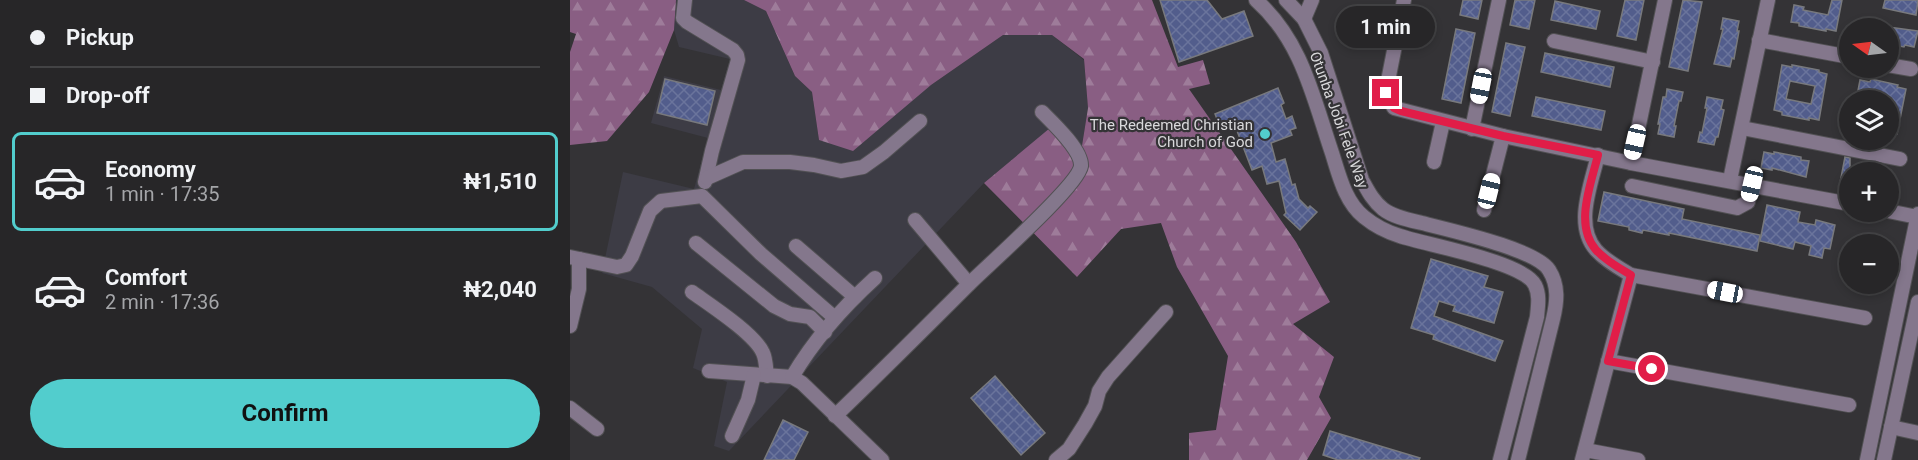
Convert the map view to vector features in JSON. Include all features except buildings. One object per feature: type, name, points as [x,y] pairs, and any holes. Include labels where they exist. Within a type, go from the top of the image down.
[{"type":"street","points":[[685,0],[683,18],[733,50],[738,60],[712,151],[702,196]]},
{"type":"street","name":"Otunba Jobi Fele Way","points":[[1256,0],[1284,29],[1302,64],[1345,192],[1361,215],[1377,227],[1400,236],[1498,263],[1525,273],[1535,285],[1539,299],[1537,317],[1500,460]]},
{"type":"street","name":"Otunba Jobi Fele Way","points":[[1286,0],[1304,19],[1321,53],[1362,180],[1372,198],[1384,210],[1405,218],[1533,257],[1548,268],[1555,281],[1557,301],[1518,460]]},
{"type":"street","points":[[1304,19],[1312,0]]},
{"type":"street","points":[[1404,0],[1387,86],[1389,100],[1394,108],[1472,129],[1631,163],[1839,202]]},
{"type":"street","points":[[1472,129],[1499,0]]},
{"type":"street","points":[[1631,163],[1665,0]]},
{"type":"street","points":[[1730,180],[1768,0]]},
{"type":"street","points":[[1759,40],[1839,55]]},
{"type":"street","points":[[1554,41],[1653,62]]},
{"type":"street","points":[[1899,67],[1911,69]]},
{"type":"street","points":[[835,416],[1052,205],[1076,177],[1081,166],[1077,152],[1042,112]]},
{"type":"street","points":[[707,178],[743,162],[790,162],[841,171],[863,167],[920,121]]},
{"type":"street","points":[[1434,162],[1443,122]]},
{"type":"street","points":[[1742,128],[1900,159]]},
{"type":"street","points":[[1484,210],[1503,136]]},
{"type":"street","points":[[1598,155],[1585,214],[1586,235],[1596,250],[1608,261],[1631,275],[1865,318]]},
{"type":"street","points":[[1632,186],[1737,208],[1748,202],[1752,184]]},
{"type":"street","points":[[570,326],[575,289],[574,258],[617,267],[626,265],[632,256],[650,211],[661,201],[702,196]]},
{"type":"street","points":[[702,196],[761,254],[835,318]]},
{"type":"street","points":[[1867,460],[1918,215],[1899,213]]},
{"type":"street","points":[[915,220],[969,284]]},
{"type":"street","points":[[1437,246],[1442,228]]},
{"type":"street","points":[[696,243],[774,306],[790,314],[810,317],[825,332]]},
{"type":"street","points":[[796,246],[855,297]]},
{"type":"street","points":[[1631,275],[1583,455],[1638,460]]},
{"type":"street","points":[[792,377],[835,318],[876,278]]},
{"type":"street","points":[[692,292],[726,316],[753,340],[763,353],[760,375],[732,436]]},
{"type":"street","points":[[1884,460],[1917,307],[1899,308]]},
{"type":"street","points":[[1056,460],[1069,449],[1085,424],[1095,406],[1099,391],[1108,377],[1166,312]]},
{"type":"street","points":[[1608,361],[1849,405]]},
{"type":"street","points":[[709,371],[792,377],[802,383],[882,460]]},
{"type":"street","points":[[570,408],[597,429]]},
{"type":"street","points":[[1891,427],[1918,433]]},
{"type":"shaded area","points":[[676,0],[744,0],[766,11],[795,76],[812,92],[819,140],[931,85],[1003,35],[1052,35],[1084,60],[1088,108],[1081,152],[1056,124],[984,183],[729,451],[714,446],[727,382],[693,368],[702,329],[652,287],[602,273],[623,172],[694,189],[708,138],[651,123],[664,76],[721,90],[730,59],[679,47],[674,30]]},
{"type":"green space","points":[[570,0],[676,0],[674,30],[649,92],[607,141],[570,145],[570,52],[576,34],[570,32]]},
{"type":"green space","points":[[744,0],[1152,0],[1178,67],[1203,60],[1210,84],[1189,89],[1296,242],[1330,302],[1293,324],[1334,357],[1319,397],[1331,418],[1307,460],[1189,460],[1189,433],[1216,430],[1228,356],[1177,267],[1161,223],[1121,229],[1077,277],[984,183],[1056,123],[1081,152],[1088,108],[1084,59],[1052,35],[1003,35],[931,85],[853,151],[819,140],[812,92],[795,76],[766,11]]},
{"type":"place","name":"The Redeemed Christian Church of God","points":[[1265,134]]},
{"type":"route","points":[[1386,93],[1394,108],[1401,111],[1503,136],[1598,155],[1585,214],[1586,235],[1596,250],[1608,261],[1631,275],[1608,361],[1652,369]]}]
